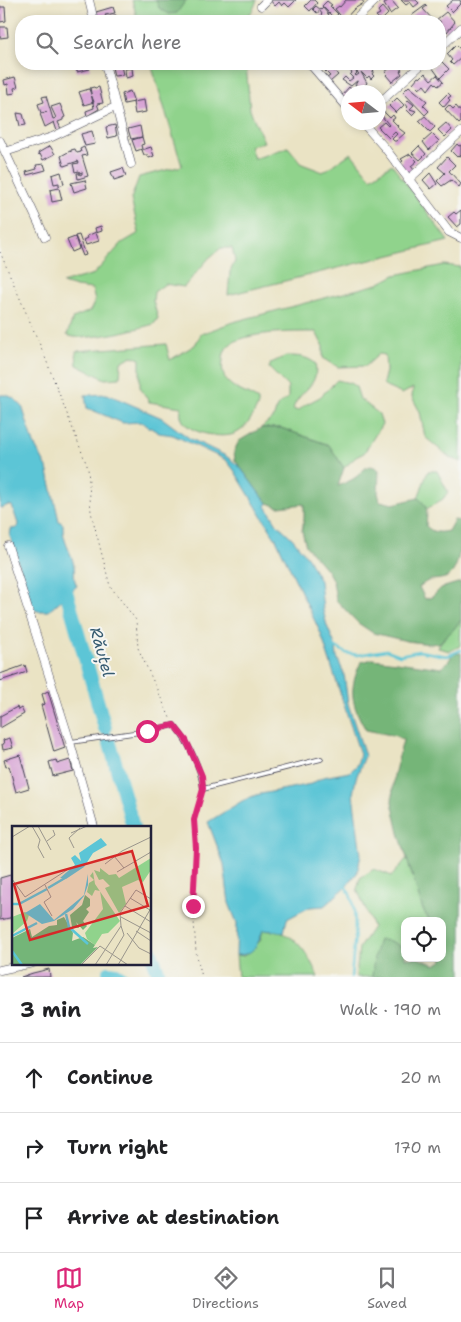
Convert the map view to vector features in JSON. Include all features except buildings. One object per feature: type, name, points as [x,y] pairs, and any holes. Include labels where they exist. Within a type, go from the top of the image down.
[{"type":"street","points":[[89,0],[93,15]]},
{"type":"street","points":[[360,15],[376,0]]},
{"type":"street","points":[[446,42],[461,28]]},
{"type":"street","points":[[106,70],[131,164]]},
{"type":"street","points":[[315,70],[341,100]]},
{"type":"street","points":[[386,97],[415,70]]},
{"type":"street","points":[[5,152],[52,137],[115,107]]},
{"type":"street","points":[[369,130],[449,232],[461,238]]},
{"type":"street","points":[[408,180],[461,132]]},
{"type":"street","points":[[0,140],[45,237]]},
{"type":"street","points":[[8,546],[70,742],[94,826]]},
{"type":"street","points":[[0,970],[28,964]]},
{"type":"lane","points":[[70,742],[147,731],[174,725],[186,740],[202,776],[203,789],[321,759]]},
{"type":"path","points":[[0,252],[44,352],[88,468],[91,512],[110,586],[136,620],[138,648],[174,725]]},
{"type":"path","points":[[202,977],[196,952],[193,906],[196,848],[194,820],[203,789]]},
{"type":"green space","points":[[132,0],[257,0],[252,12],[247,15],[136,15]]},
{"type":"green space","points":[[156,0],[186,0],[177,13],[169,14],[159,8]]},
{"type":"green space","points":[[153,70],[247,70],[250,110],[264,142],[250,146],[254,159],[288,147],[302,164],[323,172],[351,153],[371,178],[392,164],[448,241],[228,295],[230,272],[235,261],[232,248],[221,248],[209,258],[184,287],[165,284],[154,292],[153,301],[158,318],[154,324],[123,332],[96,336],[74,337],[67,335],[73,318],[90,311],[95,301],[92,289],[62,283],[94,274],[122,243],[139,233],[131,199],[139,177],[182,166]]},
{"type":"green space","points":[[444,265],[461,267],[461,462],[450,458],[425,437],[420,412],[412,397],[413,388],[402,394],[386,387],[383,383],[386,371],[385,355],[379,354],[366,366],[338,367],[323,358],[323,346],[316,332],[283,332],[246,337],[227,347],[223,366],[226,380],[235,388],[258,400],[258,405],[246,426],[234,434],[221,436],[205,434],[190,428],[182,419],[181,407],[149,402],[140,387],[140,359],[132,356],[121,362],[120,378],[105,379],[77,365],[76,351],[166,344],[170,360],[195,345],[201,334],[233,322],[378,284],[395,275]]},
{"type":"green space","points":[[286,356],[298,356],[315,363],[315,378],[296,402],[293,409],[298,411],[320,397],[337,380],[350,383],[356,387],[360,399],[379,414],[382,424],[364,453],[356,457],[344,468],[329,445],[281,428],[261,428],[274,417],[277,406],[288,398],[288,387],[269,368],[271,363]]},
{"type":"green space","points":[[261,428],[281,428],[329,445],[344,468],[338,486],[359,475],[366,468],[375,467],[379,470],[378,493],[380,501],[393,504],[418,498],[426,507],[426,526],[431,530],[439,532],[448,531],[454,520],[461,521],[459,554],[454,569],[445,578],[429,580],[419,587],[425,599],[432,597],[441,588],[461,582],[461,620],[439,643],[430,644],[407,641],[373,633],[358,623],[336,600],[333,581],[327,570],[306,546],[302,531],[304,504],[279,507],[268,503],[235,460],[234,451],[239,441]]},
{"type":"green space","points":[[428,471],[437,471],[448,492],[443,499],[425,510],[418,498]]},
{"type":"green space","points":[[461,620],[460,646],[450,651],[438,648],[439,645]]},
{"type":"green space","points":[[461,653],[461,977],[372,977],[374,957],[379,939],[392,942],[401,947],[401,962],[428,962],[435,965],[440,962],[446,962],[446,917],[427,917],[423,910],[399,833],[392,802],[394,775],[403,740],[396,736],[366,730],[354,704],[354,681],[361,662],[373,659],[442,668],[452,654]]},
{"type":"green space","points":[[407,858],[423,910],[427,917],[401,917],[401,947],[392,942],[372,977],[356,977],[359,948],[373,927],[357,889],[360,878],[374,869],[392,876]]},
{"type":"green space","points":[[263,930],[279,932],[293,939],[308,957],[318,977],[238,977],[236,955],[244,956],[260,941]]},
{"type":"water","points":[[107,394],[162,418],[189,438],[226,456],[240,467],[268,503],[266,506],[277,524],[292,538],[308,558],[320,581],[327,626],[344,674],[348,704],[365,756],[356,778],[353,794],[361,855],[357,873],[346,887],[324,906],[310,907],[287,919],[284,932],[263,930],[254,948],[247,954],[236,955],[237,923],[229,903],[224,864],[208,822],[242,801],[256,795],[311,784],[323,777],[350,772],[357,765],[360,754],[321,634],[276,539],[234,470],[226,460],[173,435],[159,433],[141,422],[123,423],[87,408],[85,395]]},
{"type":"water","points":[[0,395],[7,395],[15,399],[22,406],[34,444],[47,468],[59,521],[63,524],[65,541],[73,560],[77,586],[49,611],[37,611],[32,608],[10,536],[11,529],[17,528],[18,524],[12,506],[8,505],[0,508]]},
{"type":"waterway","name":"Răuțel","points":[[62,577],[105,728]]},
{"type":"waterway","points":[[336,647],[346,653],[358,655],[386,650],[400,655],[419,651],[447,656],[461,650]]},
{"type":"waterway","name":"Răuțel","points":[[109,740],[133,826]]},
{"type":"waterway","points":[[346,887],[351,896],[355,918],[351,977]]},
{"type":"waterway","name":"Răuțel","points":[[151,953],[160,977]]},
{"type":"waterway","points":[[109,973],[121,977]]},
{"type":"route","points":[[147,731],[174,725],[186,740],[202,776],[203,789],[194,820],[196,848],[193,906]]}]
